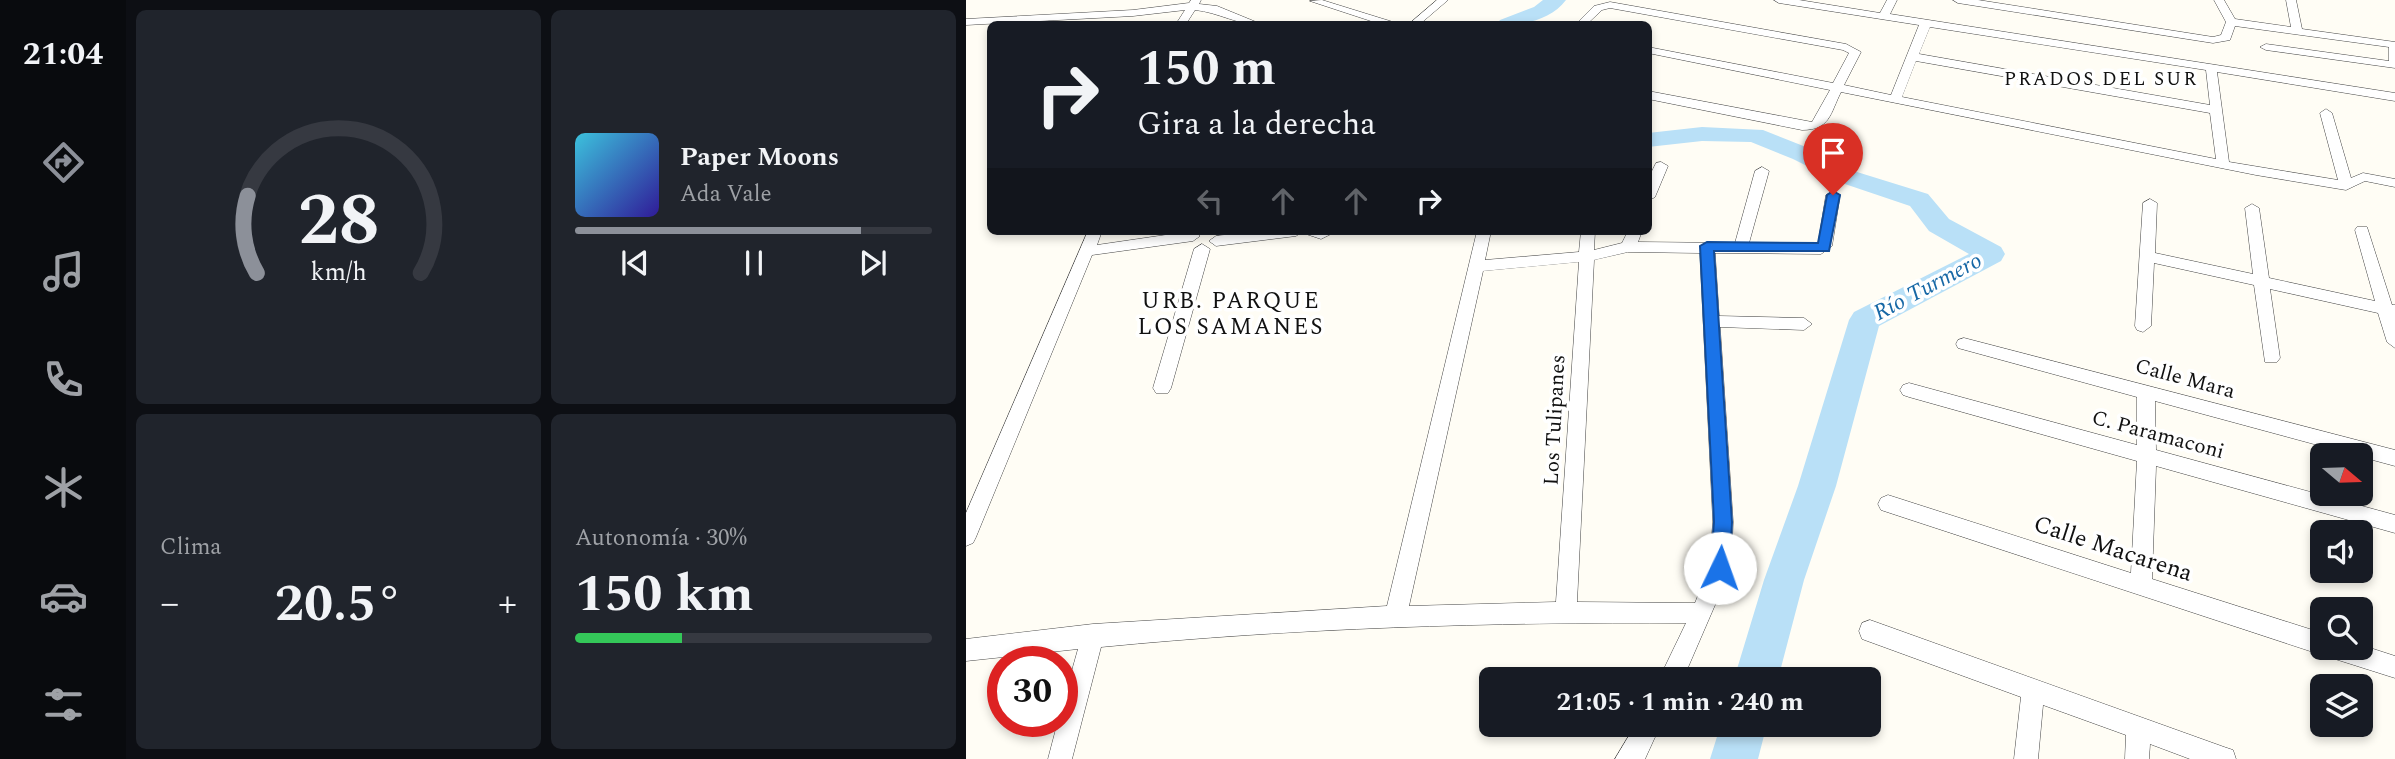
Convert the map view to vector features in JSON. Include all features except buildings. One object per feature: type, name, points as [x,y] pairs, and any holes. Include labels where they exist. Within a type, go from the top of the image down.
[{"type":"street","points":[[1418,21],[1443,0]]},
{"type":"street","points":[[1779,0],[2395,97]]},
{"type":"street","points":[[1884,16],[1892,0]]},
{"type":"street","points":[[1941,24],[1950,0]]},
{"type":"street","points":[[1958,0],[2213,40],[2226,38],[2231,22],[2219,0]]},
{"type":"street","points":[[2044,13],[2047,0]]},
{"type":"street","points":[[2291,0],[2297,31]]},
{"type":"street","points":[[1315,1],[1357,10],[1382,21]]},
{"type":"street","points":[[1183,21],[1194,3]]},
{"type":"street","points":[[966,22],[1133,13],[1194,3],[1248,21]]},
{"type":"street","points":[[1584,21],[1598,8],[1610,5],[1853,49],[1854,56],[1820,122],[1815,126],[1801,126],[1652,95]]},
{"type":"street","points":[[1894,101],[1927,22]]},
{"type":"street","points":[[2231,22],[2394,45],[2395,67],[2266,47]]},
{"type":"street","points":[[1652,51],[1894,101],[2346,186],[2363,177],[2395,183]]},
{"type":"street","points":[[1914,57],[2216,110]]},
{"type":"street","points":[[2211,66],[2223,164]]},
{"type":"street","points":[[2326,113],[2346,186]]},
{"type":"street","points":[[1652,187],[1661,166]]},
{"type":"street","points":[[1741,247],[1762,171]]},
{"type":"street","points":[[1478,266],[1588,256],[1628,247],[1824,247],[1833,195]]},
{"type":"street","points":[[2143,326],[2150,203]]},
{"type":"street","points":[[2252,208],[2271,358]]},
{"type":"street","points":[[2362,230],[2390,310],[2395,342]]},
{"type":"street","points":[[966,537],[1093,235]]},
{"type":"street","points":[[1203,241],[1225,235]]},
{"type":"street","points":[[1085,254],[1259,235]]},
{"type":"street","points":[[1396,615],[1483,235]]},
{"type":"street","name":"Los Tulipanes","points":[[1566,611],[1588,235]]},
{"type":"street","points":[[1628,247],[1633,235]]},
{"type":"street","points":[[1162,388],[1203,241]]},
{"type":"street","points":[[1677,667],[1720,568],[1723,522],[1707,246]]},
{"type":"street","points":[[2147,256],[2390,310]]},
{"type":"street","points":[[1710,321],[1804,324]]},
{"type":"street","name":"Calle Mara","points":[[1964,344],[2395,458]]},
{"type":"street","name":"C. Paramaconi","points":[[1909,390],[2395,524]]},
{"type":"street","points":[[2141,586],[2147,456],[2146,392]]},
{"type":"street","name":"Calle Macarena","points":[[1888,504],[2310,640]]},
{"type":"street","points":[[966,650],[1093,635],[1396,615],[1566,611],[1702,613]]},
{"type":"street","points":[[1870,631],[2224,759]]},
{"type":"street","points":[[1060,759],[1093,635]]},
{"type":"street","points":[[2373,660],[2395,667]]},
{"type":"street","points":[[2026,759],[2034,690]]},
{"type":"street","points":[[2137,759],[2138,728]]},
{"type":"street","points":[[1627,759],[1636,751],[1643,737]]},
{"type":"waterway","name":"Río Turmero","points":[[1515,21],[1541,11],[1556,0]]},
{"type":"waterway","name":"Río Turmero","points":[[1652,140],[1702,134],[1754,135],[1802,154],[1848,177],[1919,200],[1939,225],[1991,254],[1865,320],[1817,486],[1784,580],[1759,667]]},
{"type":"waterway","name":"Río Turmero","points":[[1734,759],[1740,737]]},
{"type":"district","name":"PRADOS DEL SUR","points":[[2101,79]]},
{"type":"district","name":"URB. PARQUE LOS SAMANES","points":[[1231,314]]},
{"type":"route","points":[[1720,568],[1723,522],[1707,246],[1824,247],[1833,195]]}]
